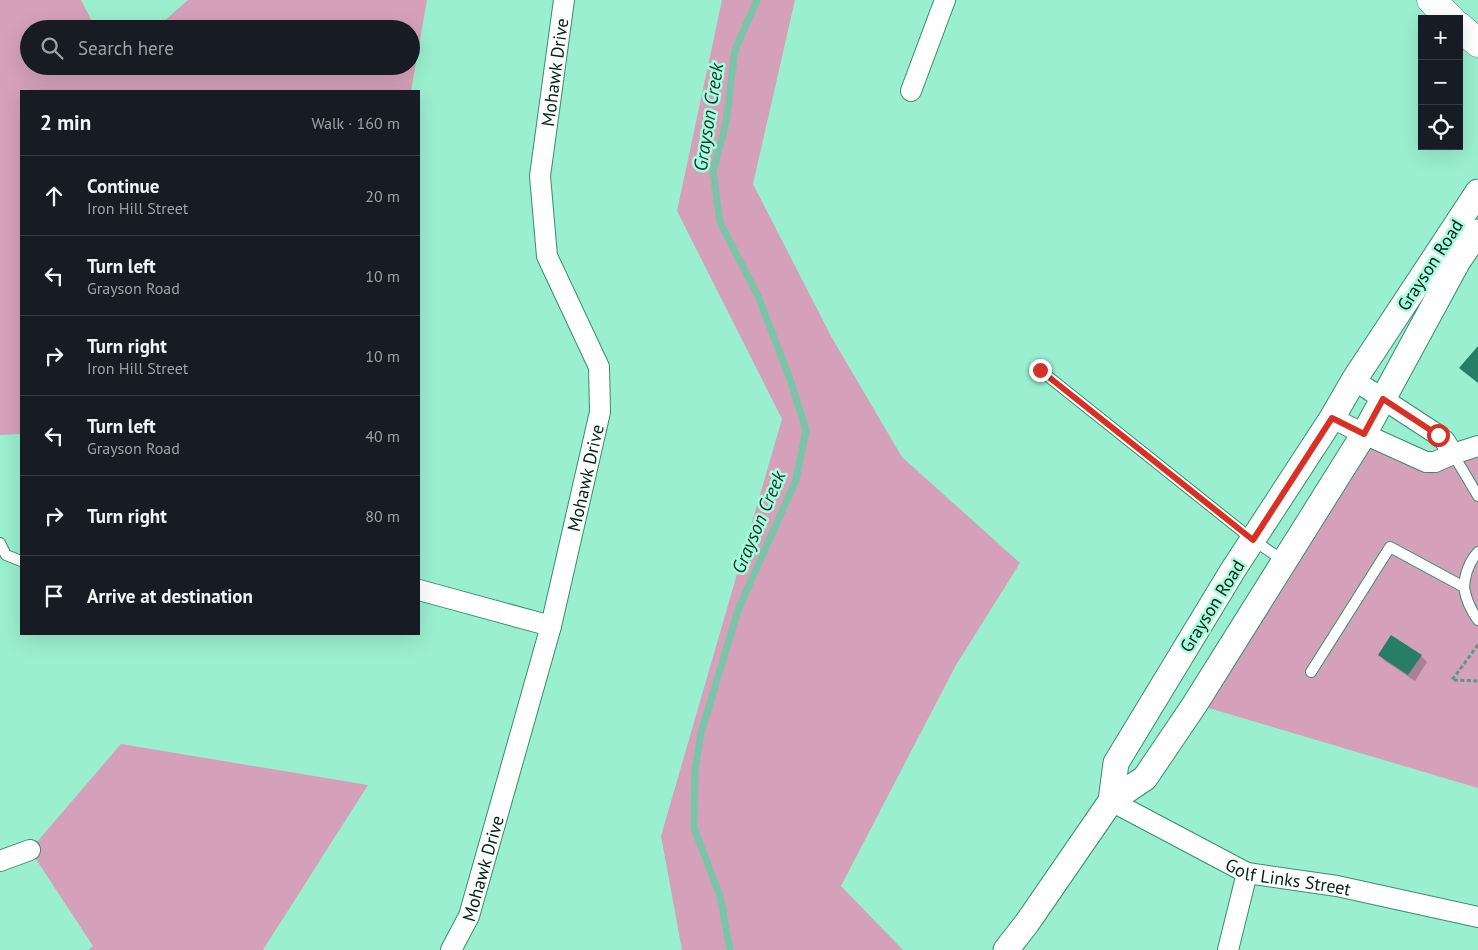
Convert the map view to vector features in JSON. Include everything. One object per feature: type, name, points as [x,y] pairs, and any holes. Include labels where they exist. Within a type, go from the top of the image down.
[{"type":"main road","points":[[1431,0],[1447,15]]},
{"type":"main road","points":[[1463,30],[1478,43]]},
{"type":"street","name":"Mohawk Drive","points":[[451,950],[469,916],[551,626],[600,412],[598,367],[547,256],[540,176],[564,0]]},
{"type":"street","points":[[911,90],[944,0]]},
{"type":"street","name":"Grayson Road","points":[[1111,800],[1116,763],[1354,380],[1478,192]]},
{"type":"street","name":"Grayson Road","points":[[1006,950],[1027,923],[1111,800],[1146,778],[1364,434],[1458,261],[1478,232]]},
{"type":"street","points":[[1354,380],[1438,435],[1445,441],[1453,454]]},
{"type":"street","points":[[1332,418],[1426,462],[1435,462],[1478,446]]},
{"type":"street","points":[[420,590],[551,626]]},
{"type":"street","name":"Golf Links Street","points":[[1111,800],[1247,873],[1337,886],[1478,917]]},
{"type":"street","points":[[0,861],[30,850]]},
{"type":"street","points":[[1228,950],[1247,873]]},
{"type":"lane","points":[[1040,370],[1253,540],[1284,561]]},
{"type":"lane","points":[[1453,454],[1478,496]]},
{"type":"lane","points":[[0,543],[6,555],[20,561]]},
{"type":"lane","points":[[1311,672],[1390,547],[1464,587]]},
{"type":"lane","points":[[1478,552],[1467,568],[1464,587],[1470,609],[1478,620]]},
{"type":"path","points":[[1478,645],[1452,680],[1478,681]]},
{"type":"shaded area","points":[[0,0],[81,0],[91,20],[20,20],[20,75],[414,75],[411,90],[20,90],[20,434],[0,435]]},
{"type":"shaded area","points":[[188,0],[427,0],[420,40],[420,20],[165,20]]},
{"type":"shaded area","points":[[722,0],[795,0],[753,184],[832,338],[902,457],[1020,563],[956,665],[841,886],[903,950],[682,950],[661,836],[782,419],[677,211]]},
{"type":"shaded area","points":[[1362,436],[1428,466],[1478,449],[1478,788],[1195,704]]},
{"type":"shaded area","points":[[121,744],[368,785],[263,950],[88,950],[93,946],[30,850]]},
{"type":"building","points":[[1478,346],[1478,383],[1459,368]]},
{"type":"building","points":[[1391,635],[1422,655],[1408,675],[1378,655]]},
{"type":"waterway","name":"Grayson Creek","points":[[730,950],[720,896],[694,828],[695,770],[701,733],[738,610],[796,480],[806,430],[790,379],[758,296],[720,222],[713,172],[726,123],[735,50],[757,0]]},
{"type":"route","points":[[1040,370],[1253,540],[1332,418],[1364,434],[1383,399],[1438,435]]}]
